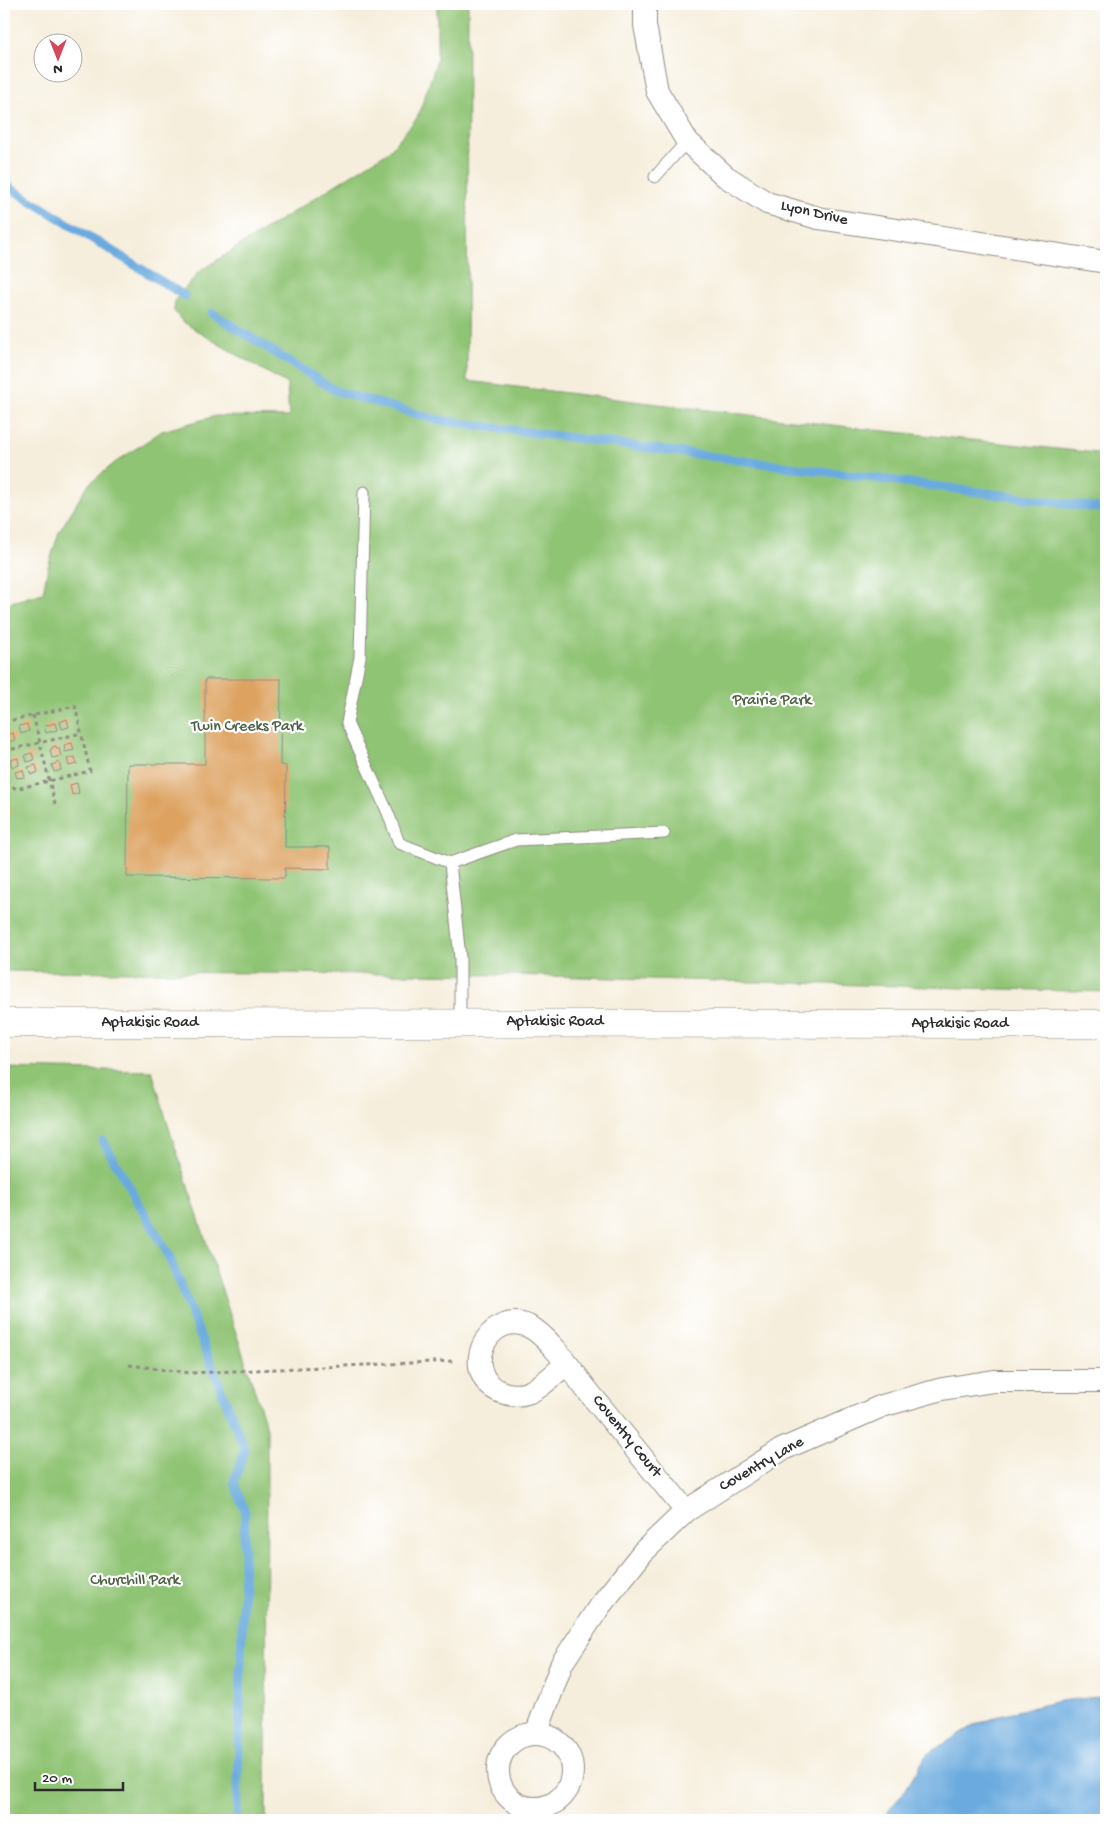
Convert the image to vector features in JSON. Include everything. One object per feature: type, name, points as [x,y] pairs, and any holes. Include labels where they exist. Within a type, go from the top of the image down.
[{"type":"main road","name":"Aptakisic Road","points":[[4,1023],[1106,1024]]},
{"type":"street","name":"Lyon Drive","points":[[645,4],[645,26],[657,91],[687,141],[726,176],[767,203],[818,218],[1106,262]]},
{"type":"street","name":"Coventry Court","points":[[479,1360],[482,1345],[489,1335],[499,1327],[523,1324],[534,1329],[566,1364],[686,1512]]},
{"type":"street","points":[[479,1360],[482,1374],[492,1388],[502,1393],[513,1395],[525,1394],[535,1389],[566,1364]]},
{"type":"street","name":"Coventry Lane","points":[[536,1734],[562,1663],[594,1615],[643,1552],[686,1512],[781,1450],[882,1406],[942,1389],[994,1381],[1106,1380]]},
{"type":"lane","points":[[655,177],[687,141]]},
{"type":"lane","points":[[364,492],[360,657],[347,723],[388,813],[399,843],[450,863],[516,840],[664,833]]},
{"type":"lane","points":[[450,863],[460,958],[460,1022]]},
{"type":"path","points":[[4,722],[75,706],[90,771],[16,789],[7,782],[4,766]]},
{"type":"path","points":[[33,716],[55,804]]},
{"type":"path","points":[[4,751],[82,733]]},
{"type":"path","points":[[129,1365],[190,1373],[479,1360]]},
{"type":"green space","points":[[437,4],[468,4],[467,381],[866,429],[1106,454],[1106,992],[510,975],[4,971],[4,604],[43,593],[48,567],[59,532],[88,485],[116,462],[162,431],[216,416],[289,417],[287,384],[182,321],[174,311],[175,300],[200,271],[389,151],[417,118],[429,85],[437,59]]},
{"type":"green space","name":"Churchill Park","points":[[4,1068],[152,1071],[267,1428],[266,1820],[4,1820]]},
{"type":"water","points":[[1106,1696],[1106,1820],[884,1820],[886,1814],[906,1789],[927,1754],[975,1725],[1004,1714],[1060,1701]]},
{"type":"building","points":[[205,679],[281,679],[280,765],[286,766],[285,847],[330,847],[330,869],[285,868],[285,878],[127,877],[128,764],[205,764]]},
{"type":"building","points":[[67,719],[69,727],[62,729],[60,722]]},
{"type":"building","points":[[55,723],[57,730],[46,733],[44,726]]},
{"type":"building","points":[[27,724],[29,731],[21,734],[19,726]]},
{"type":"building","points":[[13,733],[15,740],[7,742],[5,735]]},
{"type":"building","points":[[72,743],[74,750],[65,752],[64,745]]},
{"type":"building","points":[[56,746],[57,749],[59,748],[61,756],[52,758],[50,750]]},
{"type":"building","points":[[32,753],[34,760],[27,762],[25,755]]},
{"type":"building","points":[[75,757],[77,764],[69,766],[67,759]]},
{"type":"building","points":[[18,758],[19,765],[12,767],[10,760]]},
{"type":"building","points":[[59,762],[61,770],[54,772],[52,765]]},
{"type":"building","points":[[36,765],[38,772],[31,775],[28,767]]},
{"type":"building","points":[[23,770],[25,777],[17,778],[15,772]]},
{"type":"building","points":[[77,783],[79,793],[72,795],[70,785]]},
{"type":"building","points":[[4,796],[7,796],[11,814],[4,816]]},
{"type":"waterway","points":[[4,184],[185,296]]},
{"type":"waterway","points":[[212,313],[336,391],[438,420],[1106,509]]},
{"type":"waterway","points":[[103,1141],[168,1254],[245,1450],[234,1482],[245,1511],[237,1820]]},
{"type":"park label","name":"Prairie Park","points":[[772,701]]},
{"type":"park label","name":"Twin Creeks Park","points":[[247,727]]}]
